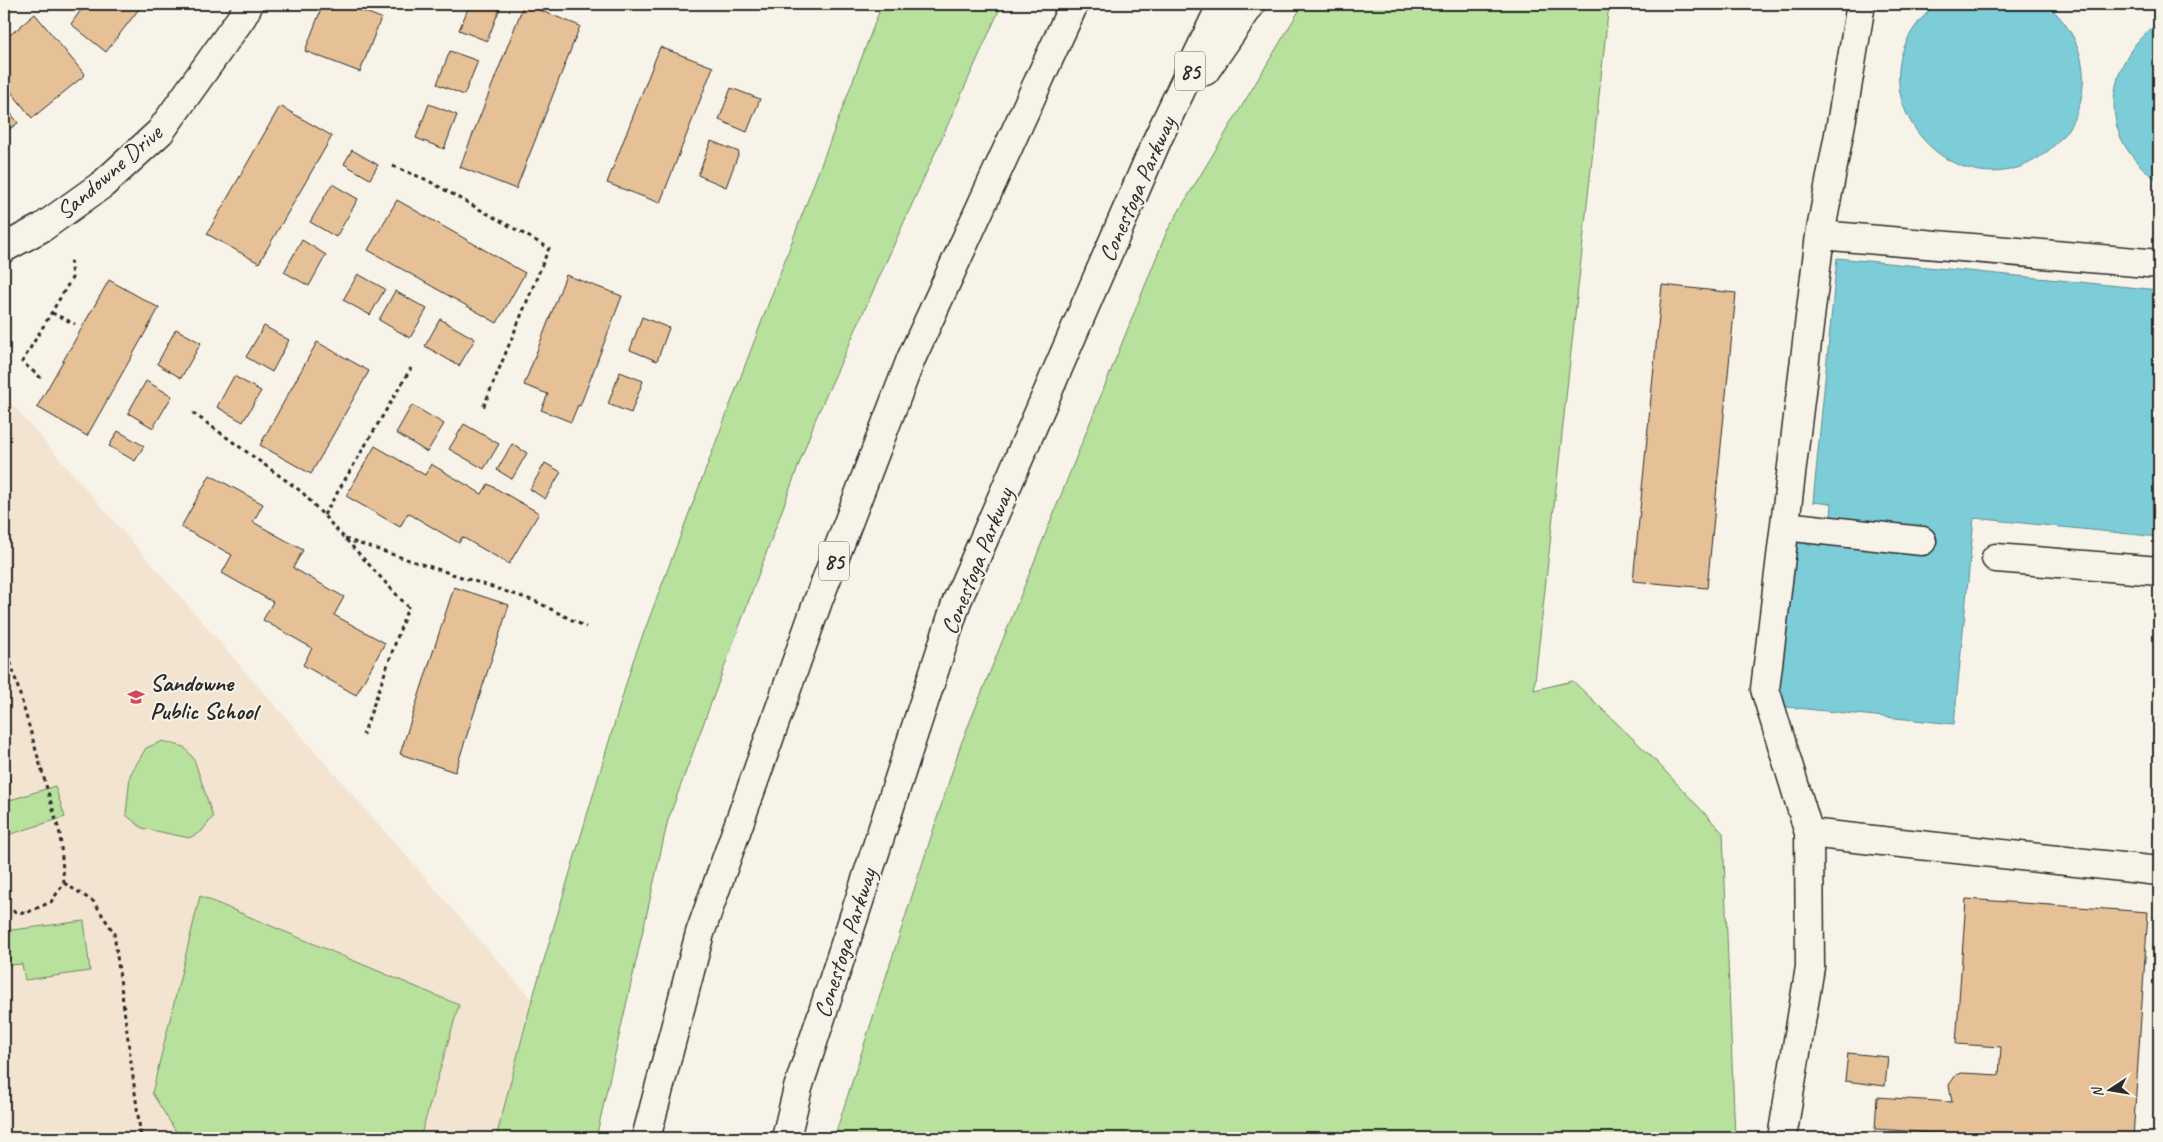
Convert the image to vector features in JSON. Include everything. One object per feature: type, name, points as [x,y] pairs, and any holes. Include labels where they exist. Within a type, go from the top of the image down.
[{"type":"main road","name":"Sandowne Drive","points":[[4,248],[43,227],[103,184],[160,132],[242,17],[248,4]]},
{"type":"main road","name":"85","points":[[646,1138],[700,933],[822,591],[911,359],[1074,4]]},
{"type":"main road","name":"Conestoga Parkway","points":[[786,1138],[798,1088],[957,600],[1158,138],[1222,4]]},
{"type":"main road","points":[[1158,138],[1251,4]]},
{"type":"main road","points":[[1782,1138],[1810,967],[1809,833],[1765,689],[1820,235],[1861,4]]},
{"type":"main road","points":[[1820,235],[2159,264]]},
{"type":"main road","points":[[1785,526],[1922,541]]},
{"type":"main road","points":[[1996,558],[2159,571]]},
{"type":"main road","points":[[1809,833],[2159,871]]},
{"type":"path","points":[[392,166],[427,180],[549,248],[483,408]]},
{"type":"path","points":[[41,378],[22,362],[72,278],[70,257]]},
{"type":"path","points":[[52,313],[75,324]]},
{"type":"path","points":[[324,516],[411,368]]},
{"type":"path","points":[[193,413],[302,492],[408,607],[363,735]]},
{"type":"path","points":[[345,538],[535,602],[586,627]]},
{"type":"path","points":[[4,640],[60,834],[64,883],[51,902],[26,913],[4,910]]},
{"type":"path","points":[[64,883],[94,902],[114,932],[141,1138]]},
{"type":"shaded area","name":"Sandowne Public School","points":[[4,395],[532,1000],[496,1138],[4,1138]]},
{"type":"green space","points":[[882,4],[1002,4],[816,418],[668,820],[596,1138],[496,1138],[532,1000],[633,661]]},
{"type":"green space","points":[[1303,4],[1609,4],[1534,690],[1573,681],[1652,757],[1723,833],[1735,1138],[834,1138],[961,744],[1167,231]]},
{"type":"green space","points":[[163,741],[184,747],[194,759],[213,817],[201,832],[189,838],[142,828],[126,815],[130,775],[146,748]]},
{"type":"green space","points":[[55,786],[65,817],[8,835],[4,822],[4,802]]},
{"type":"green space","points":[[200,896],[459,1005],[420,1138],[180,1138],[152,1093]]},
{"type":"green space","points":[[84,921],[90,971],[25,980],[22,964],[9,965],[4,931]]},
{"type":"water","points":[[1937,4],[2046,4],[2064,22],[2076,44],[2083,68],[2082,94],[2078,110],[2070,125],[2048,151],[2013,169],[1978,171],[1946,158],[1920,136],[1903,106],[1899,72],[1909,37]]},
{"type":"water","points":[[2159,23],[2159,182],[2129,152],[2120,135],[2115,118],[2114,100],[2123,64],[2132,48],[2144,34]]},
{"type":"water","points":[[1837,258],[2159,290],[2159,537],[1974,518],[1954,724],[1777,706],[1793,539],[1829,542],[1832,504],[1813,502]]},
{"type":"building","points":[[85,4],[142,5],[106,52],[71,24]]},
{"type":"building","points":[[323,4],[344,4],[381,18],[360,72],[305,51]]},
{"type":"building","points":[[470,4],[489,4],[500,8],[487,41],[459,30]]},
{"type":"building","points":[[524,4],[580,26],[516,189],[460,167]]},
{"type":"building","points":[[35,14],[85,75],[32,118],[4,83],[4,40]]},
{"type":"building","points":[[660,47],[713,67],[660,203],[607,183]]},
{"type":"building","points":[[450,51],[478,61],[464,95],[437,84]]},
{"type":"building","points":[[731,88],[760,99],[747,132],[719,120]]},
{"type":"building","points":[[4,104],[18,123],[4,133]]},
{"type":"building","points":[[429,104],[457,115],[444,149],[416,138]]},
{"type":"building","points":[[280,106],[332,136],[259,263],[207,234]]},
{"type":"building","points":[[711,141],[739,152],[726,187],[698,175]]},
{"type":"building","points":[[352,150],[378,165],[370,179],[344,164]]},
{"type":"building","points":[[332,184],[358,199],[336,237],[310,222]]},
{"type":"building","points":[[397,200],[525,273],[497,323],[368,250]]},
{"type":"building","points":[[302,240],[326,255],[309,286],[284,272]]},
{"type":"building","points":[[358,274],[385,289],[370,315],[343,300]]},
{"type":"building","points":[[566,275],[622,296],[580,406],[578,405],[571,422],[541,410],[548,394],[524,385]]},
{"type":"building","points":[[109,280],[159,308],[87,436],[37,407]]},
{"type":"building","points":[[1662,285],[1736,293],[1707,588],[1633,581]]},
{"type":"building","points":[[395,291],[427,309],[410,338],[379,320]]},
{"type":"building","points":[[642,317],[669,328],[657,361],[630,350]]},
{"type":"building","points":[[440,319],[475,339],[459,366],[425,346]]},
{"type":"building","points":[[264,326],[289,340],[272,372],[246,357]]},
{"type":"building","points":[[176,329],[201,343],[181,378],[157,364]]},
{"type":"building","points":[[317,342],[369,371],[311,474],[260,445]]},
{"type":"building","points":[[620,372],[643,381],[631,413],[608,404]]},
{"type":"building","points":[[234,376],[261,391],[243,422],[217,407]]},
{"type":"building","points":[[146,381],[172,396],[153,428],[128,413]]},
{"type":"building","points":[[412,405],[444,424],[427,452],[396,433]]},
{"type":"building","points":[[464,424],[499,444],[484,469],[449,449]]},
{"type":"building","points":[[118,431],[144,446],[135,461],[109,446]]},
{"type":"building","points":[[512,444],[527,453],[512,479],[497,470]]},
{"type":"building","points":[[375,446],[425,475],[431,464],[482,494],[488,484],[539,513],[509,564],[462,537],[459,543],[408,513],[400,527],[346,496]]},
{"type":"building","points":[[545,463],[561,472],[545,499],[530,489]]},
{"type":"building","points":[[210,475],[263,504],[253,522],[303,550],[293,568],[344,597],[334,615],[385,643],[356,695],[303,665],[312,648],[263,620],[273,602],[222,573],[232,555],[181,527]]},
{"type":"building","points":[[454,587],[509,605],[455,772],[400,754]]},
{"type":"building","points":[[4,763],[10,781],[4,794]]},
{"type":"building","points":[[1966,899],[2148,912],[2133,1138],[1949,1138],[1953,1134],[1875,1129],[1877,1097],[1952,1102],[1949,1085],[1956,1075],[1962,1073],[1999,1075],[2001,1047],[1956,1044]]},
{"type":"building","points":[[1848,1053],[1888,1057],[1885,1086],[1845,1081]]},
{"type":"building","points":[[1918,1133],[1944,1136],[1943,1138],[1917,1138]]},
{"type":"place","name":"Sandowne Public School","points":[[136,697]]}]
